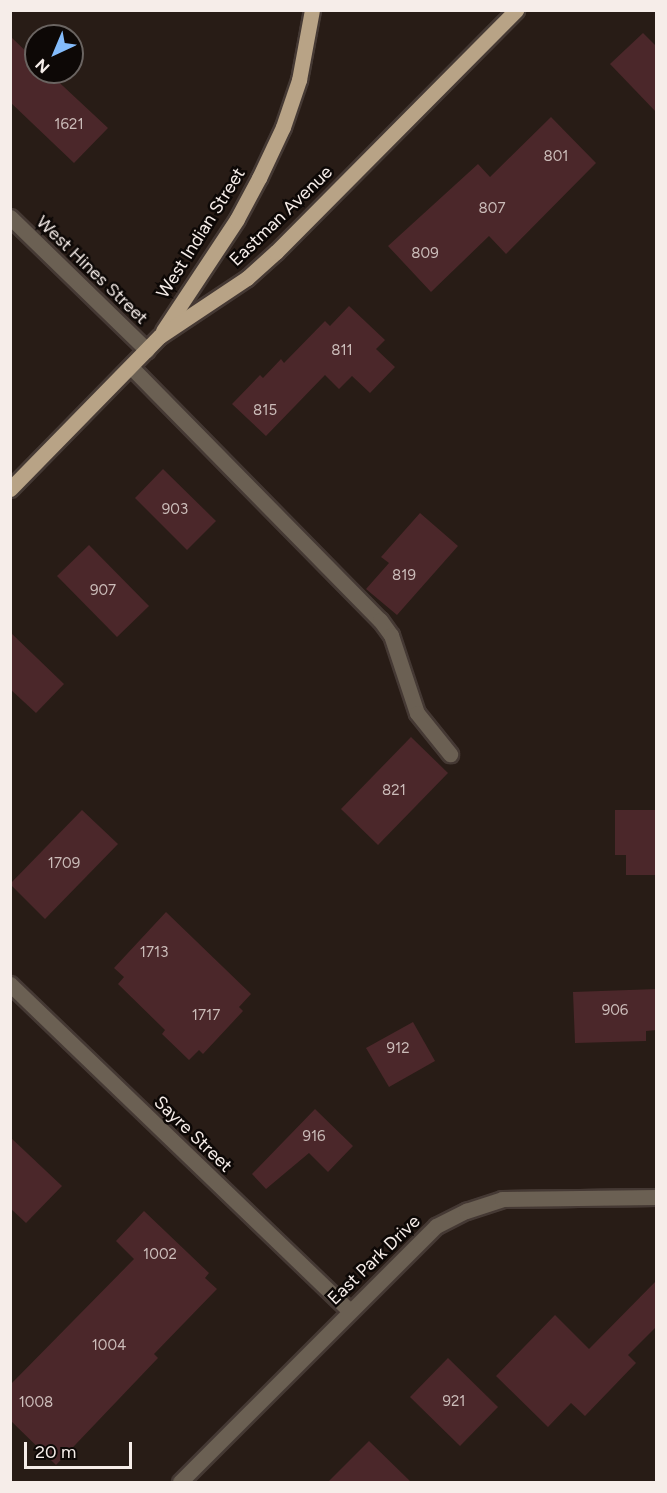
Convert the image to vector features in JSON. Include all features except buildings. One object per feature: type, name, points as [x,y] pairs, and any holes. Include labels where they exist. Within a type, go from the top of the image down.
[{"type":"main road","name":"West Indian Street","points":[[160,336],[237,219],[259,178],[282,127],[299,80],[312,10]]},
{"type":"main road","name":"Eastman Avenue","points":[[10,489],[160,336],[247,278],[276,252],[516,10]]},
{"type":"street","name":"West Hines Street","points":[[10,217],[147,350]]},
{"type":"street","points":[[131,367],[380,620],[391,635],[417,713],[450,753]]},
{"type":"street","name":"Sayre Street","points":[[10,984],[350,1310]]},
{"type":"street","name":"East Park Drive","points":[[180,1482],[436,1226],[466,1211],[502,1199],[657,1197]]}]
